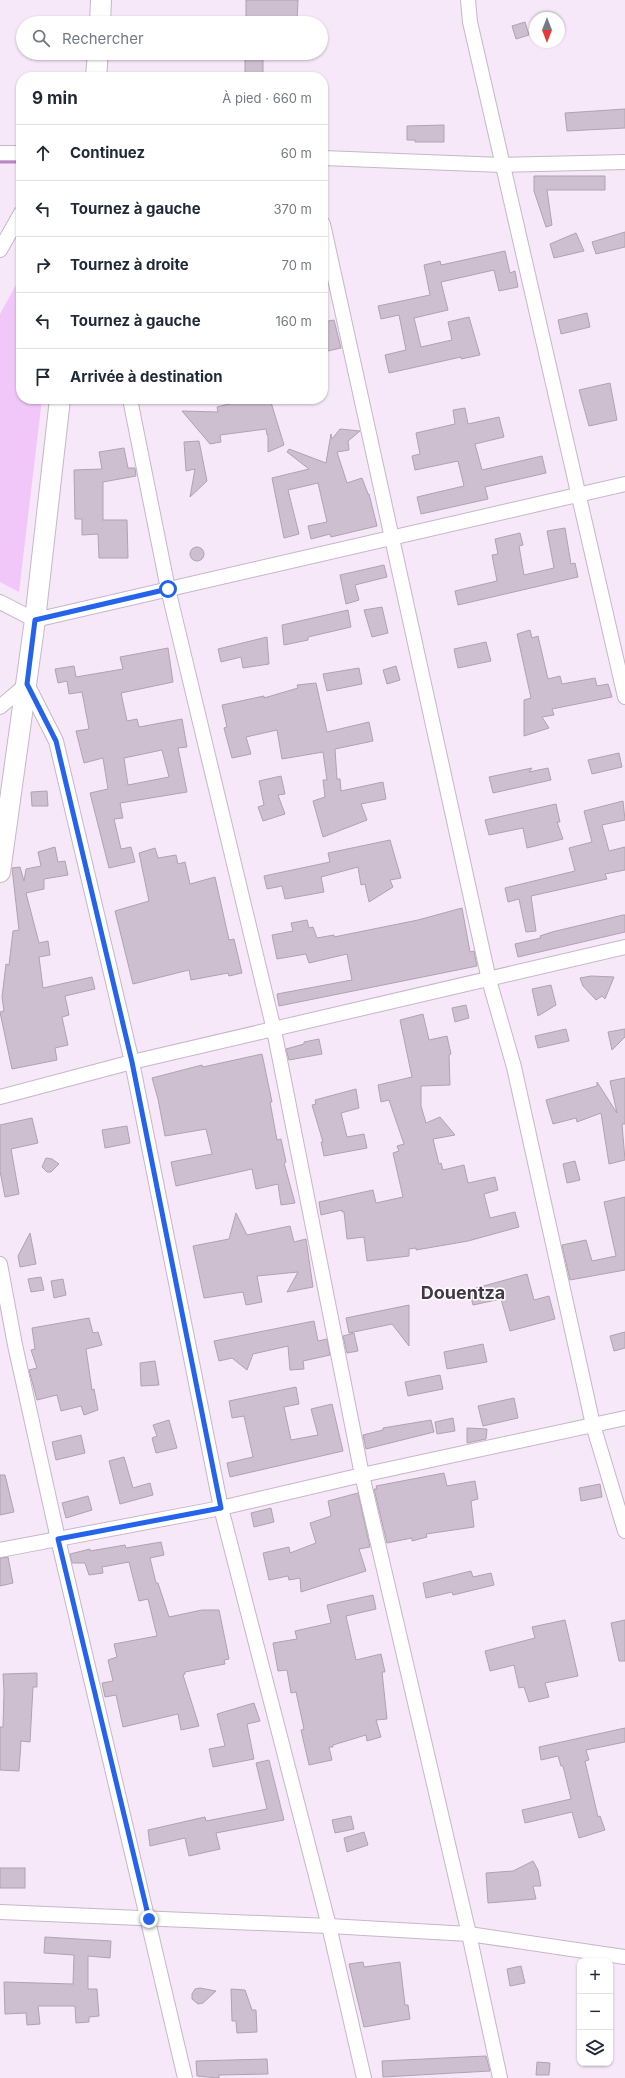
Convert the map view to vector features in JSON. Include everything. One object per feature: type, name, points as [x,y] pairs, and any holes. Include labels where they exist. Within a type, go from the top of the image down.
[{"type":"main road","points":[[100,16],[101,0]]},
{"type":"main road","points":[[96,72],[97,60]]},
{"type":"main road","points":[[0,872],[27,684],[59,404]]},
{"type":"street","points":[[468,0],[470,22],[502,165],[625,697]]},
{"type":"street","points":[[0,153],[16,153]]},
{"type":"street","points":[[328,158],[502,165],[625,162]]},
{"type":"street","points":[[0,250],[16,222]]},
{"type":"street","points":[[328,247],[391,538],[490,980],[514,1067],[593,1425],[625,1531]]},
{"type":"street","points":[[131,404],[168,589],[274,1030],[362,1475],[469,1934],[500,2078]]},
{"type":"street","points":[[0,602],[35,620],[625,484]]},
{"type":"street","points":[[0,707],[27,684],[56,741],[132,1062],[221,1508],[329,1926],[364,2078]]},
{"type":"street","points":[[0,1097],[132,1062],[490,980],[625,947]]},
{"type":"street","points":[[0,1264],[15,1345],[58,1539],[149,1919],[185,2078]]},
{"type":"street","points":[[0,1550],[221,1508],[362,1475],[625,1418]]},
{"type":"street","points":[[0,1912],[329,1926],[469,1934],[625,1957]]},
{"type":"shaded area","points":[[16,285],[16,404],[41,404],[19,592],[0,582],[0,314]]},
{"type":"building","points":[[246,0],[298,0],[297,16],[246,16]]},
{"type":"building","points":[[525,22],[529,35],[516,39],[512,26]]},
{"type":"building","points":[[245,60],[263,60],[263,72],[245,72]]},
{"type":"building","points":[[625,109],[625,128],[567,131],[565,113]]},
{"type":"building","points":[[444,125],[444,142],[415,142],[415,140],[407,140],[407,126]]},
{"type":"building","points":[[534,176],[605,176],[605,190],[547,190],[552,225],[546,227],[534,191]]},
{"type":"building","points":[[625,232],[625,247],[596,254],[592,242]]},
{"type":"building","points":[[576,233],[584,251],[554,258],[550,244]]},
{"type":"building","points":[[505,251],[510,273],[515,271],[518,287],[499,291],[494,270],[441,282],[448,310],[414,318],[421,347],[452,340],[448,322],[469,317],[480,355],[461,359],[461,357],[389,373],[385,355],[406,350],[399,315],[381,319],[378,306],[430,295],[424,265],[440,261],[441,265]]},
{"type":"building","points":[[587,313],[590,327],[561,334],[558,320]]},
{"type":"building","points":[[334,320],[341,348],[328,351],[328,321]]},
{"type":"building","points":[[610,383],[617,420],[589,426],[579,390]]},
{"type":"building","points":[[229,404],[272,404],[284,445],[268,452],[268,435],[266,429],[220,435],[221,442],[210,444],[182,411],[218,412],[217,407]]},
{"type":"building","points":[[465,408],[468,424],[499,417],[504,437],[475,444],[482,470],[542,456],[546,473],[485,487],[488,499],[421,514],[417,497],[464,486],[458,461],[415,470],[412,456],[420,454],[416,433],[455,424],[453,410]]},
{"type":"building","points":[[340,429],[360,431],[348,441],[349,450],[337,452],[347,483],[362,478],[369,494],[377,526],[331,537],[330,534],[311,539],[308,526],[327,522],[318,483],[288,490],[299,534],[284,538],[272,478],[309,469],[287,452],[289,449],[326,463],[331,434],[332,439]]},
{"type":"building","points":[[199,441],[207,481],[190,497],[195,469],[186,471],[184,442]]},
{"type":"building","points":[[124,448],[128,468],[135,468],[136,476],[103,482],[103,520],[127,520],[128,558],[99,558],[98,534],[82,535],[82,519],[75,519],[74,470],[102,469],[99,452]]},
{"type":"building","points":[[565,528],[571,564],[575,563],[578,577],[458,605],[455,591],[497,581],[492,555],[498,554],[495,539],[520,533],[523,545],[519,546],[524,575],[554,568],[547,531]]},
{"type":"building","points":[[197,547],[202,549],[204,554],[202,559],[197,561],[192,559],[190,554],[192,549]]},
{"type":"building","points":[[384,565],[387,577],[355,585],[359,600],[346,604],[340,575]]},
{"type":"building","points":[[382,607],[388,633],[372,637],[364,610]]},
{"type":"building","points":[[348,610],[351,627],[308,637],[308,640],[284,645],[282,625]]},
{"type":"building","points":[[530,630],[532,638],[538,636],[548,679],[560,676],[562,684],[595,678],[597,686],[608,684],[612,697],[552,709],[554,715],[542,717],[549,728],[524,736],[524,700],[531,698],[517,634]]},
{"type":"building","points":[[267,637],[269,664],[243,668],[241,657],[221,662],[218,649]]},
{"type":"building","points":[[486,642],[491,661],[458,668],[454,649]]},
{"type":"building","points":[[168,648],[173,682],[121,693],[127,721],[137,719],[139,727],[182,719],[187,747],[178,748],[187,792],[120,803],[123,818],[114,819],[121,849],[131,847],[135,862],[109,868],[90,793],[108,789],[103,758],[84,763],[76,731],[89,729],[82,692],[69,694],[67,681],[58,683],[55,669],[74,666],[76,677],[123,669],[120,657]],"holes":[[[162,750],[169,777],[128,785],[124,758]]]},
{"type":"building","points":[[396,666],[400,680],[387,684],[383,670]]},
{"type":"building","points":[[359,668],[362,684],[327,691],[323,674]]},
{"type":"building","points":[[316,683],[327,732],[369,722],[373,741],[335,749],[337,779],[340,779],[341,791],[383,782],[386,799],[361,804],[367,820],[323,837],[313,801],[325,797],[323,780],[327,780],[323,752],[282,759],[277,730],[246,737],[251,754],[232,758],[224,728],[227,727],[222,705],[264,696],[264,698],[298,688],[297,685]]},
{"type":"building","points":[[619,753],[622,767],[592,774],[588,760]]},
{"type":"building","points":[[532,768],[529,772],[548,768],[551,780],[493,793],[489,777]]},
{"type":"building","points":[[281,776],[285,794],[278,795],[285,814],[263,821],[258,807],[264,805],[259,781]]},
{"type":"building","points":[[47,791],[48,806],[32,806],[31,792]]},
{"type":"building","points":[[623,801],[625,820],[602,825],[609,851],[625,847],[625,870],[605,874],[607,879],[531,896],[536,931],[526,932],[519,899],[508,902],[505,888],[575,871],[569,848],[592,842],[584,811]]},
{"type":"building","points":[[556,804],[560,822],[557,822],[563,839],[527,848],[523,828],[489,835],[485,820]]},
{"type":"building","points":[[390,840],[401,878],[390,880],[393,887],[369,902],[365,884],[361,885],[358,867],[321,877],[324,892],[285,899],[282,886],[267,889],[264,876],[330,862],[328,853]]},
{"type":"building","points":[[55,847],[58,862],[65,861],[68,875],[44,879],[44,889],[26,893],[39,943],[48,941],[50,955],[39,957],[43,988],[92,977],[95,989],[65,996],[69,1015],[62,1017],[68,1045],[55,1048],[57,1060],[12,1069],[0,1012],[4,1011],[2,997],[6,964],[9,965],[13,931],[19,930],[12,868],[20,867],[24,881],[26,869],[41,866],[38,852]]},
{"type":"building","points":[[155,848],[158,858],[176,855],[178,864],[185,862],[190,884],[215,877],[229,940],[234,939],[242,973],[229,976],[228,973],[191,980],[189,970],[133,984],[115,911],[149,901],[139,853]]},
{"type":"building","points":[[462,908],[470,952],[474,951],[477,966],[279,1006],[277,994],[352,980],[347,954],[309,963],[306,954],[277,959],[272,935],[293,931],[291,923],[307,920],[309,928],[313,927],[317,938],[334,935],[334,937],[418,920]]},
{"type":"building","points":[[625,915],[625,932],[518,957],[515,944],[541,938],[540,936],[552,932]]},
{"type":"building","points":[[591,976],[614,977],[605,999],[602,996],[596,1000],[583,986],[580,978]]},
{"type":"building","points":[[551,985],[556,1005],[538,1016],[532,989]]},
{"type":"building","points":[[466,1005],[469,1018],[455,1022],[452,1008]]},
{"type":"building","points":[[423,1014],[429,1040],[447,1036],[451,1054],[449,1055],[450,1085],[421,1086],[421,1106],[426,1123],[440,1117],[455,1135],[433,1139],[439,1164],[441,1163],[443,1170],[464,1165],[468,1183],[495,1177],[498,1190],[484,1194],[490,1218],[515,1212],[519,1227],[468,1241],[416,1250],[416,1248],[409,1249],[409,1256],[367,1261],[364,1237],[347,1239],[344,1212],[342,1212],[342,1210],[321,1215],[319,1202],[373,1190],[376,1203],[403,1197],[393,1153],[399,1151],[397,1146],[404,1144],[389,1100],[381,1102],[378,1085],[412,1077],[400,1020]]},
{"type":"building","points":[[566,1029],[569,1041],[538,1048],[535,1036]]},
{"type":"building","points":[[625,1029],[625,1037],[612,1050],[608,1032]]},
{"type":"building","points":[[319,1039],[322,1054],[289,1060],[286,1049],[304,1044],[304,1042]]},
{"type":"building","points":[[262,1054],[272,1102],[270,1102],[277,1140],[281,1139],[286,1162],[284,1163],[295,1203],[281,1205],[278,1184],[256,1189],[252,1169],[176,1186],[171,1162],[212,1154],[206,1129],[165,1136],[158,1099],[152,1078],[202,1065],[203,1067]]},
{"type":"building","points":[[625,1078],[625,1124],[622,1124],[625,1160],[609,1164],[601,1113],[577,1122],[576,1118],[553,1124],[546,1100],[597,1086],[597,1082],[617,1113],[610,1081]]},
{"type":"building","points":[[356,1089],[359,1108],[341,1113],[347,1137],[364,1134],[367,1148],[324,1156],[321,1142],[323,1142],[312,1105],[316,1104],[315,1100]]},
{"type":"building","points":[[32,1118],[38,1143],[11,1149],[19,1194],[5,1197],[0,1171],[0,1125]]},
{"type":"building","points":[[127,1126],[130,1143],[105,1148],[102,1130]]},
{"type":"building","points":[[46,1158],[52,1159],[59,1164],[51,1172],[47,1172],[42,1167]]},
{"type":"building","points":[[575,1161],[580,1180],[567,1183],[563,1164]]},
{"type":"building","points":[[625,1197],[625,1270],[570,1280],[562,1245],[586,1240],[592,1261],[616,1256],[604,1202]]},
{"type":"building","points":[[236,1213],[247,1235],[290,1226],[294,1242],[306,1239],[313,1287],[287,1292],[298,1272],[257,1276],[262,1302],[246,1305],[243,1292],[204,1298],[193,1246],[229,1239]]},
{"type":"building","points":[[30,1233],[36,1264],[20,1267],[18,1256]]},
{"type":"building","points":[[527,1274],[534,1300],[549,1296],[555,1319],[510,1331],[501,1299],[473,1305],[469,1290]]},
{"type":"building","points":[[41,1277],[44,1290],[31,1292],[28,1279]]},
{"type":"building","points":[[63,1279],[66,1295],[54,1298],[51,1281]]},
{"type":"building","points":[[409,1305],[409,1346],[392,1324],[349,1333],[346,1318]]},
{"type":"building","points":[[89,1318],[93,1333],[98,1332],[102,1345],[86,1349],[92,1390],[94,1389],[98,1410],[84,1415],[81,1406],[61,1411],[57,1395],[37,1400],[29,1370],[37,1368],[31,1350],[35,1349],[32,1328]]},
{"type":"building","points":[[314,1321],[318,1341],[327,1339],[330,1355],[303,1361],[304,1369],[290,1370],[288,1346],[253,1354],[247,1370],[232,1358],[219,1361],[214,1341]]},
{"type":"building","points":[[625,1332],[625,1348],[614,1351],[610,1336]]},
{"type":"building","points":[[354,1333],[358,1351],[347,1353],[343,1336]]},
{"type":"building","points":[[483,1344],[487,1362],[447,1369],[444,1352]]},
{"type":"building","points":[[155,1361],[159,1385],[141,1386],[140,1363]]},
{"type":"building","points":[[440,1375],[443,1389],[408,1396],[405,1382]]},
{"type":"building","points":[[296,1387],[299,1404],[284,1407],[291,1440],[318,1435],[311,1409],[332,1404],[343,1451],[230,1477],[227,1463],[253,1457],[244,1416],[232,1418],[229,1401]]},
{"type":"building","points":[[514,1398],[518,1418],[483,1426],[478,1406]]},
{"type":"building","points":[[453,1418],[455,1431],[437,1434],[435,1422]]},
{"type":"building","points":[[169,1420],[177,1448],[156,1453],[152,1438],[157,1436],[153,1425]]},
{"type":"building","points":[[431,1420],[434,1432],[366,1449],[363,1435],[383,1430],[383,1428]]},
{"type":"building","points":[[467,1428],[487,1429],[486,1439],[467,1443]]},
{"type":"building","points":[[81,1435],[85,1453],[56,1460],[52,1442]]},
{"type":"building","points":[[124,1457],[133,1488],[150,1483],[153,1495],[120,1504],[109,1461]]},
{"type":"building","points":[[444,1473],[447,1486],[475,1481],[478,1499],[471,1501],[474,1527],[426,1534],[427,1537],[412,1541],[412,1538],[387,1543],[374,1489],[377,1489],[376,1486]]},
{"type":"building","points":[[0,1475],[5,1475],[14,1512],[0,1515]]},
{"type":"building","points":[[600,1484],[602,1497],[581,1501],[579,1488]]},
{"type":"building","points":[[358,1493],[370,1547],[359,1549],[366,1571],[301,1592],[300,1578],[289,1580],[288,1576],[269,1580],[263,1553],[289,1547],[290,1553],[316,1543],[310,1523],[331,1516],[328,1501]]},
{"type":"building","points":[[88,1496],[92,1510],[66,1518],[62,1503]]},
{"type":"building","points":[[271,1508],[274,1522],[254,1527],[251,1513]]},
{"type":"building","points":[[161,1542],[164,1555],[150,1558],[156,1583],[158,1583],[169,1617],[202,1610],[219,1610],[229,1659],[224,1660],[225,1664],[185,1672],[183,1675],[199,1726],[181,1730],[178,1714],[123,1727],[116,1695],[105,1697],[102,1683],[113,1681],[108,1660],[117,1657],[114,1644],[157,1636],[148,1599],[139,1601],[129,1562],[102,1567],[103,1573],[89,1575],[85,1563],[72,1563],[70,1554],[90,1549],[90,1551],[125,1545],[126,1548]]},
{"type":"building","points":[[8,1557],[13,1583],[0,1586],[0,1558]]},
{"type":"building","points":[[471,1571],[473,1577],[491,1573],[494,1585],[453,1595],[452,1592],[426,1598],[423,1583]]},
{"type":"building","points":[[373,1595],[376,1609],[346,1616],[356,1660],[381,1654],[385,1672],[382,1672],[387,1719],[376,1720],[381,1737],[367,1741],[366,1735],[333,1745],[333,1747],[329,1747],[332,1760],[309,1765],[301,1730],[304,1729],[296,1692],[291,1693],[287,1670],[278,1671],[273,1643],[297,1639],[295,1631],[331,1623],[327,1605]]},
{"type":"building","points":[[565,1620],[578,1676],[545,1683],[549,1697],[529,1702],[524,1687],[519,1688],[514,1665],[490,1671],[485,1651],[535,1638],[532,1627]]},
{"type":"building","points":[[625,1620],[625,1661],[619,1661],[611,1623]]},
{"type":"building","points":[[37,1673],[37,1687],[33,1687],[30,1742],[21,1741],[19,1771],[0,1770],[0,1727],[3,1727],[3,1674]]},
{"type":"building","points":[[254,1703],[260,1721],[247,1724],[254,1759],[213,1767],[209,1749],[225,1746],[217,1714]]},
{"type":"building","points":[[625,1728],[625,1742],[586,1750],[589,1760],[585,1761],[598,1817],[600,1816],[605,1830],[579,1838],[572,1812],[525,1823],[522,1810],[571,1799],[563,1766],[561,1766],[558,1756],[541,1760],[539,1747]]},
{"type":"building","points":[[269,1760],[284,1820],[216,1833],[220,1849],[189,1856],[185,1838],[150,1846],[148,1830],[205,1817],[206,1821],[267,1809],[256,1763]]},
{"type":"building","points":[[351,1816],[354,1829],[335,1833],[332,1820]]},
{"type":"building","points":[[364,1832],[368,1845],[347,1852],[344,1838]]},
{"type":"building","points":[[533,1861],[538,1870],[541,1886],[533,1886],[536,1899],[488,1903],[486,1873],[513,1871]]},
{"type":"building","points":[[0,1868],[25,1868],[25,1888],[0,1888]]},
{"type":"building","points":[[45,1937],[111,1941],[110,1958],[88,1956],[88,1989],[97,1989],[99,2016],[89,2017],[89,2022],[76,2023],[75,2006],[38,2006],[40,2024],[27,2025],[26,2013],[5,2014],[4,1982],[73,1984],[74,1955],[44,1953]]},
{"type":"building","points":[[363,1962],[364,1967],[400,1962],[405,2005],[408,2005],[410,2019],[364,2027],[349,1964]]},
{"type":"building","points":[[521,1966],[525,1983],[510,1986],[507,1969]]},
{"type":"building","points":[[200,1988],[216,1991],[203,2003],[198,2004],[192,1999],[192,1994],[195,1989]]},
{"type":"building","points":[[231,1989],[245,1990],[252,2010],[256,2010],[257,2032],[237,2033],[236,2021],[232,2021]]},
{"type":"building","points":[[486,2056],[490,2071],[383,2077],[382,2061]]},
{"type":"building","points":[[267,2059],[268,2074],[219,2075],[219,2078],[197,2076],[196,2061]]},
{"type":"building","points":[[537,2062],[550,2063],[549,2075],[536,2075]]},
{"type":"waterway","points":[[0,161],[16,161]]},
{"type":"district","name":"Douentza","points":[[463,1292]]},
{"type":"route","points":[[149,1919],[58,1539],[221,1508],[132,1062],[56,741],[27,684],[35,620],[168,589]]}]
